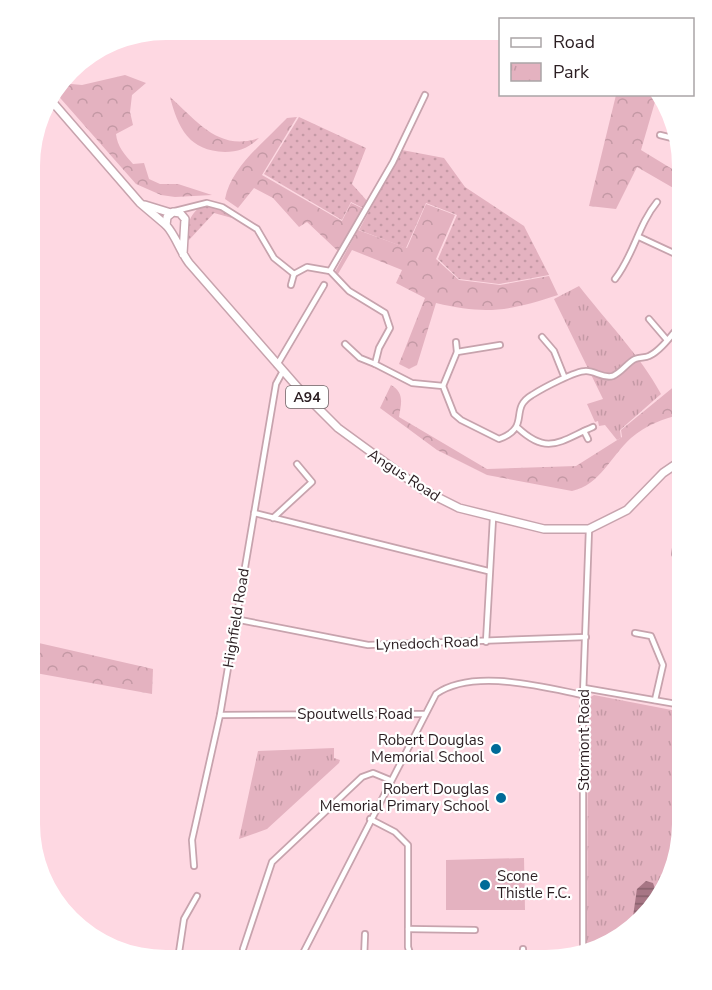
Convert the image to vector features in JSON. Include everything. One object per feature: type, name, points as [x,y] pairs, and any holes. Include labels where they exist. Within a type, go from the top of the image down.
[{"type":"main road","name":"A94","points":[[56,106],[140,203],[169,228]]},
{"type":"main road","points":[[140,203],[180,213],[184,223],[183,254]]},
{"type":"main road","points":[[173,212],[167,217],[169,228],[184,223]]},
{"type":"main road","name":"Angus Road","points":[[169,228],[183,254],[283,371],[326,417],[376,458],[438,499],[493,518],[544,529],[589,529],[627,510],[663,472],[672,467]]},
{"type":"street","points":[[330,271],[393,162],[425,95]]},
{"type":"street","points":[[660,135],[668,137]]},
{"type":"street","points":[[615,279],[627,264],[647,214],[657,202]]},
{"type":"street","points":[[173,212],[195,204],[207,203],[222,207],[253,226],[274,258],[294,274]]},
{"type":"street","points":[[184,223],[195,204]]},
{"type":"street","points":[[639,237],[672,252]]},
{"type":"street","points":[[291,285],[294,274],[307,267],[330,271],[349,291],[381,308],[390,321],[390,328],[379,348],[375,364]]},
{"type":"street","points":[[277,364],[324,285]]},
{"type":"street","points":[[649,319],[667,340]]},
{"type":"street","points":[[456,342],[457,352],[443,386],[454,414],[461,420],[499,439],[511,435],[518,428],[523,402],[531,395],[555,384],[564,376],[585,371],[604,377],[612,376],[635,359],[651,356],[672,335]]},
{"type":"street","points":[[542,337],[554,351],[564,376]]},
{"type":"street","points":[[345,344],[360,358],[412,383],[443,386]]},
{"type":"street","points":[[457,352],[500,345]]},
{"type":"street","name":"Highfield Road","points":[[195,866],[192,840],[220,715],[276,384],[283,371]]},
{"type":"street","points":[[518,428],[540,445],[549,445],[593,427]]},
{"type":"street","points":[[584,431],[588,439]]},
{"type":"street","points":[[273,518],[312,482],[297,464]]},
{"type":"street","points":[[254,513],[488,571]]},
{"type":"street","points":[[486,642],[488,571],[493,518]]},
{"type":"street","name":"Stormont Road","points":[[583,943],[583,695],[589,529]]},
{"type":"street","name":"Lynedoch Road","points":[[235,619],[368,645],[586,637]]},
{"type":"street","points":[[635,633],[651,636],[663,666],[655,700]]},
{"type":"street","name":"Spoutwells Road","points":[[220,715],[424,714],[436,694],[459,683],[525,683],[583,695]]},
{"type":"street","points":[[584,688],[671,703]]},
{"type":"street","points":[[304,950],[424,714]]},
{"type":"street","points":[[243,949],[272,862],[362,777],[373,774],[390,780]]},
{"type":"street","points":[[370,819],[395,832],[408,845],[409,950]]},
{"type":"street","points":[[179,950],[184,919],[197,897]]},
{"type":"street","points":[[408,929],[475,930]]},
{"type":"street","points":[[364,934],[364,950]]},
{"type":"green space","points":[[125,75],[146,83],[132,95],[130,112],[133,125],[116,134],[124,154],[133,164],[144,163],[149,179],[160,184],[178,184],[212,195],[175,197],[161,195],[136,184],[61,99],[71,84],[82,85]]},
{"type":"green space","points":[[616,96],[649,96],[654,104],[641,150],[672,169],[672,187],[637,167],[616,209],[589,206]]},
{"type":"green space","points":[[170,97],[199,124],[220,138],[245,141],[259,138],[248,147],[235,151],[213,151],[202,147],[187,136],[181,128]]},
{"type":"green space","points":[[297,117],[262,175],[342,221],[351,203],[364,209],[340,253],[307,222],[299,227],[273,198],[254,188],[238,208],[225,199],[233,177],[240,167],[287,118]]},
{"type":"green space","points":[[299,117],[366,148],[352,184],[368,202],[365,209],[351,202],[342,220],[264,174]]},
{"type":"green space","points":[[402,150],[444,158],[465,187],[524,226],[549,275],[499,284],[459,279],[438,259],[457,215],[426,203],[406,248],[359,230]]},
{"type":"green space","points":[[426,204],[455,215],[436,259],[459,280],[500,285],[549,276],[558,295],[525,305],[497,310],[469,309],[436,303],[417,365],[409,369],[399,364],[425,298],[396,283],[402,270],[352,250],[338,274],[335,272],[358,230],[407,248]]},
{"type":"green space","points":[[202,206],[218,208],[232,218],[214,213],[189,240],[187,238],[190,220],[194,212]]},
{"type":"green space","points":[[579,286],[633,352],[661,394],[620,430],[621,438],[617,440],[605,425],[599,426],[598,421],[595,422],[587,404],[603,399],[554,299]]},
{"type":"green space","points":[[391,385],[400,395],[399,417],[487,469],[576,466],[622,437],[621,430],[672,388],[672,417],[637,433],[598,476],[582,488],[572,491],[487,475],[437,450],[380,408]]},
{"type":"green space","points":[[40,643],[153,669],[152,694],[40,674]]},
{"type":"green space","points":[[594,695],[671,710],[671,832],[665,864],[640,907],[615,928],[587,942],[588,706],[589,698]]},
{"type":"green space","points":[[334,748],[334,758],[340,760],[339,763],[267,829],[239,839],[258,751]]},
{"type":"green space","name":"Scone Thistle F.C.","points":[[524,858],[525,910],[446,910],[446,860]]},
{"type":"shaded area","points":[[646,881],[653,883],[654,886],[633,914],[637,889]]},
{"type":"place","name":"Robert Douglas Memorial School","points":[[496,749]]},
{"type":"place","name":"Robert Douglas Memorial Primary School","points":[[501,798]]},
{"type":"place","name":"Scone Thistle F.C.","points":[[485,885]]}]
